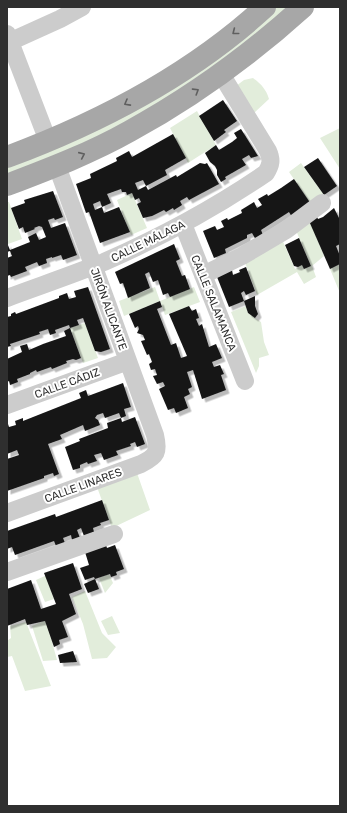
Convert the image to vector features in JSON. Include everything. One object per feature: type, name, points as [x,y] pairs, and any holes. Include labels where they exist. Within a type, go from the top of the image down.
[{"type":"main road","points":[[7,157],[48,141],[111,112],[178,73],[229,37],[265,7]]},
{"type":"main road","points":[[7,185],[56,166],[129,132],[221,74],[260,44],[303,7]]},
{"type":"street","points":[[48,141],[8,40],[60,19],[82,7]]},
{"type":"street","name":"CALLE MÁLAGA","points":[[7,298],[93,266],[183,224],[243,189],[266,173],[270,167],[271,159],[268,152],[221,74]]},
{"type":"street","name":"JIRÓN ALICANTE","points":[[56,166],[155,435],[158,445],[156,453]]},
{"type":"street","points":[[203,275],[242,256],[286,230],[322,203]]},
{"type":"street","name":"CALLE SALAMANCA","points":[[183,224],[245,381]]},
{"type":"street","name":"CALLE CÁDIZ","points":[[7,405],[128,361]]},
{"type":"street","name":"CALLE LINARES","points":[[7,513],[141,464],[151,459],[156,453]]},
{"type":"street","points":[[7,572],[114,534]]},
{"type":"green space","points":[[275,7],[294,7],[278,22],[128,124],[7,178],[7,164]]},
{"type":"green space","points":[[253,78],[263,87],[269,99],[253,114],[236,86],[244,80]]},
{"type":"green space","points":[[197,111],[216,145],[188,163],[170,128]]},
{"type":"green space","points":[[340,128],[340,169],[320,138]]},
{"type":"green space","points":[[301,163],[324,195],[311,204],[289,172]]},
{"type":"green space","points":[[132,193],[147,228],[131,235],[117,200]]},
{"type":"green space","points":[[7,202],[9,202],[22,239],[8,244]]},
{"type":"green space","points":[[309,219],[324,256],[312,266],[316,277],[304,284],[297,272],[257,295],[244,260],[281,237],[295,269],[302,265],[304,269],[311,266],[295,228]]},
{"type":"green space","points":[[340,264],[340,293],[330,269]]},
{"type":"green space","points":[[155,287],[160,301],[124,316],[119,301]]},
{"type":"green space","points":[[194,287],[200,302],[165,315],[160,301]]},
{"type":"green space","points":[[246,306],[248,313],[261,322],[264,342],[269,355],[259,358],[259,366],[256,373],[231,312]]},
{"type":"green space","points":[[85,323],[98,358],[83,363],[70,328]]},
{"type":"green space","points":[[137,473],[150,510],[112,528],[97,487]]},
{"type":"green space","points":[[109,574],[113,583],[105,593],[99,578]]},
{"type":"green space","points":[[47,575],[54,599],[45,602],[36,580]]},
{"type":"green space","points":[[85,591],[102,633],[116,647],[107,658],[92,659],[83,624],[72,597]]},
{"type":"green space","points":[[112,616],[120,633],[108,635],[101,621]]},
{"type":"green space","points":[[46,620],[57,660],[43,661],[32,626]]},
{"type":"green space","points":[[26,622],[51,686],[25,691],[12,656],[7,657],[7,641],[11,638],[10,626]]},
{"type":"building","points":[[223,100],[237,121],[224,130],[226,132],[214,141],[199,116]]},
{"type":"building","points":[[241,129],[258,156],[251,158],[249,155],[242,159],[246,165],[225,177],[226,179],[221,182],[217,175],[215,166],[210,162],[205,153],[216,145],[219,150],[232,142],[237,138],[234,133]]},
{"type":"building","points":[[173,134],[186,158],[165,170],[167,175],[146,186],[148,190],[176,175],[177,177],[200,163],[207,163],[219,184],[189,200],[187,197],[180,201],[182,205],[174,210],[173,208],[166,212],[164,210],[152,216],[143,218],[137,204],[141,202],[139,198],[135,200],[132,193],[127,195],[126,192],[122,192],[121,189],[107,194],[111,203],[102,207],[104,213],[119,207],[130,232],[100,243],[89,212],[86,213],[76,184],[91,178],[90,174],[117,161],[116,158],[129,151],[132,157]],"holes":[[[143,180],[146,186],[138,190],[135,183]],[[100,201],[102,207],[95,210],[93,204]]]},
{"type":"building","points":[[318,158],[337,186],[324,195],[304,167]]},
{"type":"building","points":[[294,179],[311,204],[292,217],[289,212],[261,230],[263,235],[256,240],[252,233],[247,235],[247,238],[225,249],[226,253],[214,258],[203,231],[215,226],[217,230],[224,227],[221,221],[227,218],[228,220],[242,213],[241,210],[254,202],[257,208],[262,205],[258,199],[267,194],[268,196]]},
{"type":"building","points":[[53,191],[63,217],[55,220],[54,218],[48,220],[51,228],[65,223],[77,255],[63,260],[61,255],[52,257],[46,259],[47,263],[39,266],[37,262],[25,267],[27,271],[11,277],[10,275],[7,276],[7,258],[12,256],[10,251],[7,252],[7,243],[10,250],[30,242],[28,237],[36,233],[39,240],[46,237],[42,227],[39,226],[25,233],[23,227],[19,229],[11,208],[25,203],[24,200]]},
{"type":"building","points":[[334,208],[340,220],[340,244],[336,246],[340,256],[340,264],[330,269],[309,221],[317,217],[318,219],[323,217]]},
{"type":"building","points":[[299,238],[311,266],[304,269],[302,265],[298,267],[294,266],[285,245]]},
{"type":"building","points":[[174,244],[180,259],[176,261],[182,276],[185,275],[190,289],[170,297],[168,293],[163,295],[158,280],[153,282],[149,272],[145,274],[150,288],[128,298],[123,283],[120,284],[115,272]]},
{"type":"building","points":[[246,267],[255,291],[246,295],[244,291],[241,293],[244,301],[229,307],[217,277],[232,270],[233,275]]},
{"type":"building","points":[[88,287],[110,349],[101,352],[95,351],[83,318],[77,320],[79,325],[70,328],[69,325],[55,330],[56,333],[50,335],[48,329],[39,332],[40,334],[10,344],[11,346],[7,347],[7,317],[11,316],[11,314],[15,312],[16,314],[59,298],[59,296],[67,293],[69,299],[76,297],[74,291]]},
{"type":"building","points":[[255,296],[255,306],[258,314],[255,318],[248,313],[244,301]]},
{"type":"building","points":[[160,301],[162,307],[157,309],[171,345],[176,343],[181,358],[187,356],[169,314],[189,306],[192,311],[196,309],[199,318],[196,319],[199,326],[202,324],[209,347],[216,344],[222,358],[212,362],[214,367],[220,365],[224,374],[221,375],[226,390],[202,399],[193,370],[187,372],[192,387],[188,389],[190,394],[184,397],[188,408],[176,413],[174,408],[168,410],[159,389],[165,386],[163,382],[157,384],[153,376],[157,375],[155,369],[151,370],[149,364],[152,362],[141,341],[145,340],[143,335],[137,333],[139,329],[138,326],[135,328],[129,314]]},
{"type":"building","points":[[70,328],[81,358],[66,361],[67,363],[52,369],[51,367],[37,372],[36,370],[17,379],[18,382],[10,385],[9,381],[7,382],[7,359],[22,352],[20,346],[27,344],[29,350],[66,336],[64,331]]},
{"type":"building","points":[[123,383],[131,407],[124,409],[126,416],[121,418],[119,413],[105,418],[103,413],[97,415],[95,418],[98,420],[100,425],[85,431],[83,425],[60,435],[62,439],[48,444],[59,474],[54,476],[53,473],[44,476],[44,478],[7,491],[7,459],[19,455],[17,450],[7,454],[8,424],[9,427],[16,425],[15,421],[23,418],[23,421],[81,398],[79,393],[86,390],[88,396]]},
{"type":"building","points":[[135,417],[145,444],[137,447],[135,442],[130,444],[131,446],[116,451],[118,455],[104,460],[101,453],[94,455],[97,461],[88,464],[87,462],[80,465],[80,468],[73,470],[65,447],[80,441],[79,439],[108,428],[107,423],[121,418],[122,422]]},
{"type":"building","points":[[102,500],[109,520],[100,523],[101,525],[93,528],[94,532],[84,536],[81,528],[77,530],[80,538],[72,540],[71,535],[63,538],[65,543],[56,546],[54,541],[15,555],[12,547],[7,549],[7,531],[55,514],[56,517]]},
{"type":"building","points":[[106,545],[107,548],[115,545],[124,569],[116,572],[117,575],[111,577],[110,574],[95,579],[94,577],[85,580],[80,568],[89,565],[85,552]]},
{"type":"building","points":[[73,563],[82,589],[69,594],[76,614],[62,621],[68,637],[59,640],[60,644],[54,647],[45,621],[27,625],[25,619],[7,626],[7,589],[31,580],[41,609],[56,604],[44,573]]},
{"type":"building","points":[[95,579],[99,589],[88,593],[84,584]]},
{"type":"building","points":[[73,651],[77,662],[60,663],[58,655]]}]
